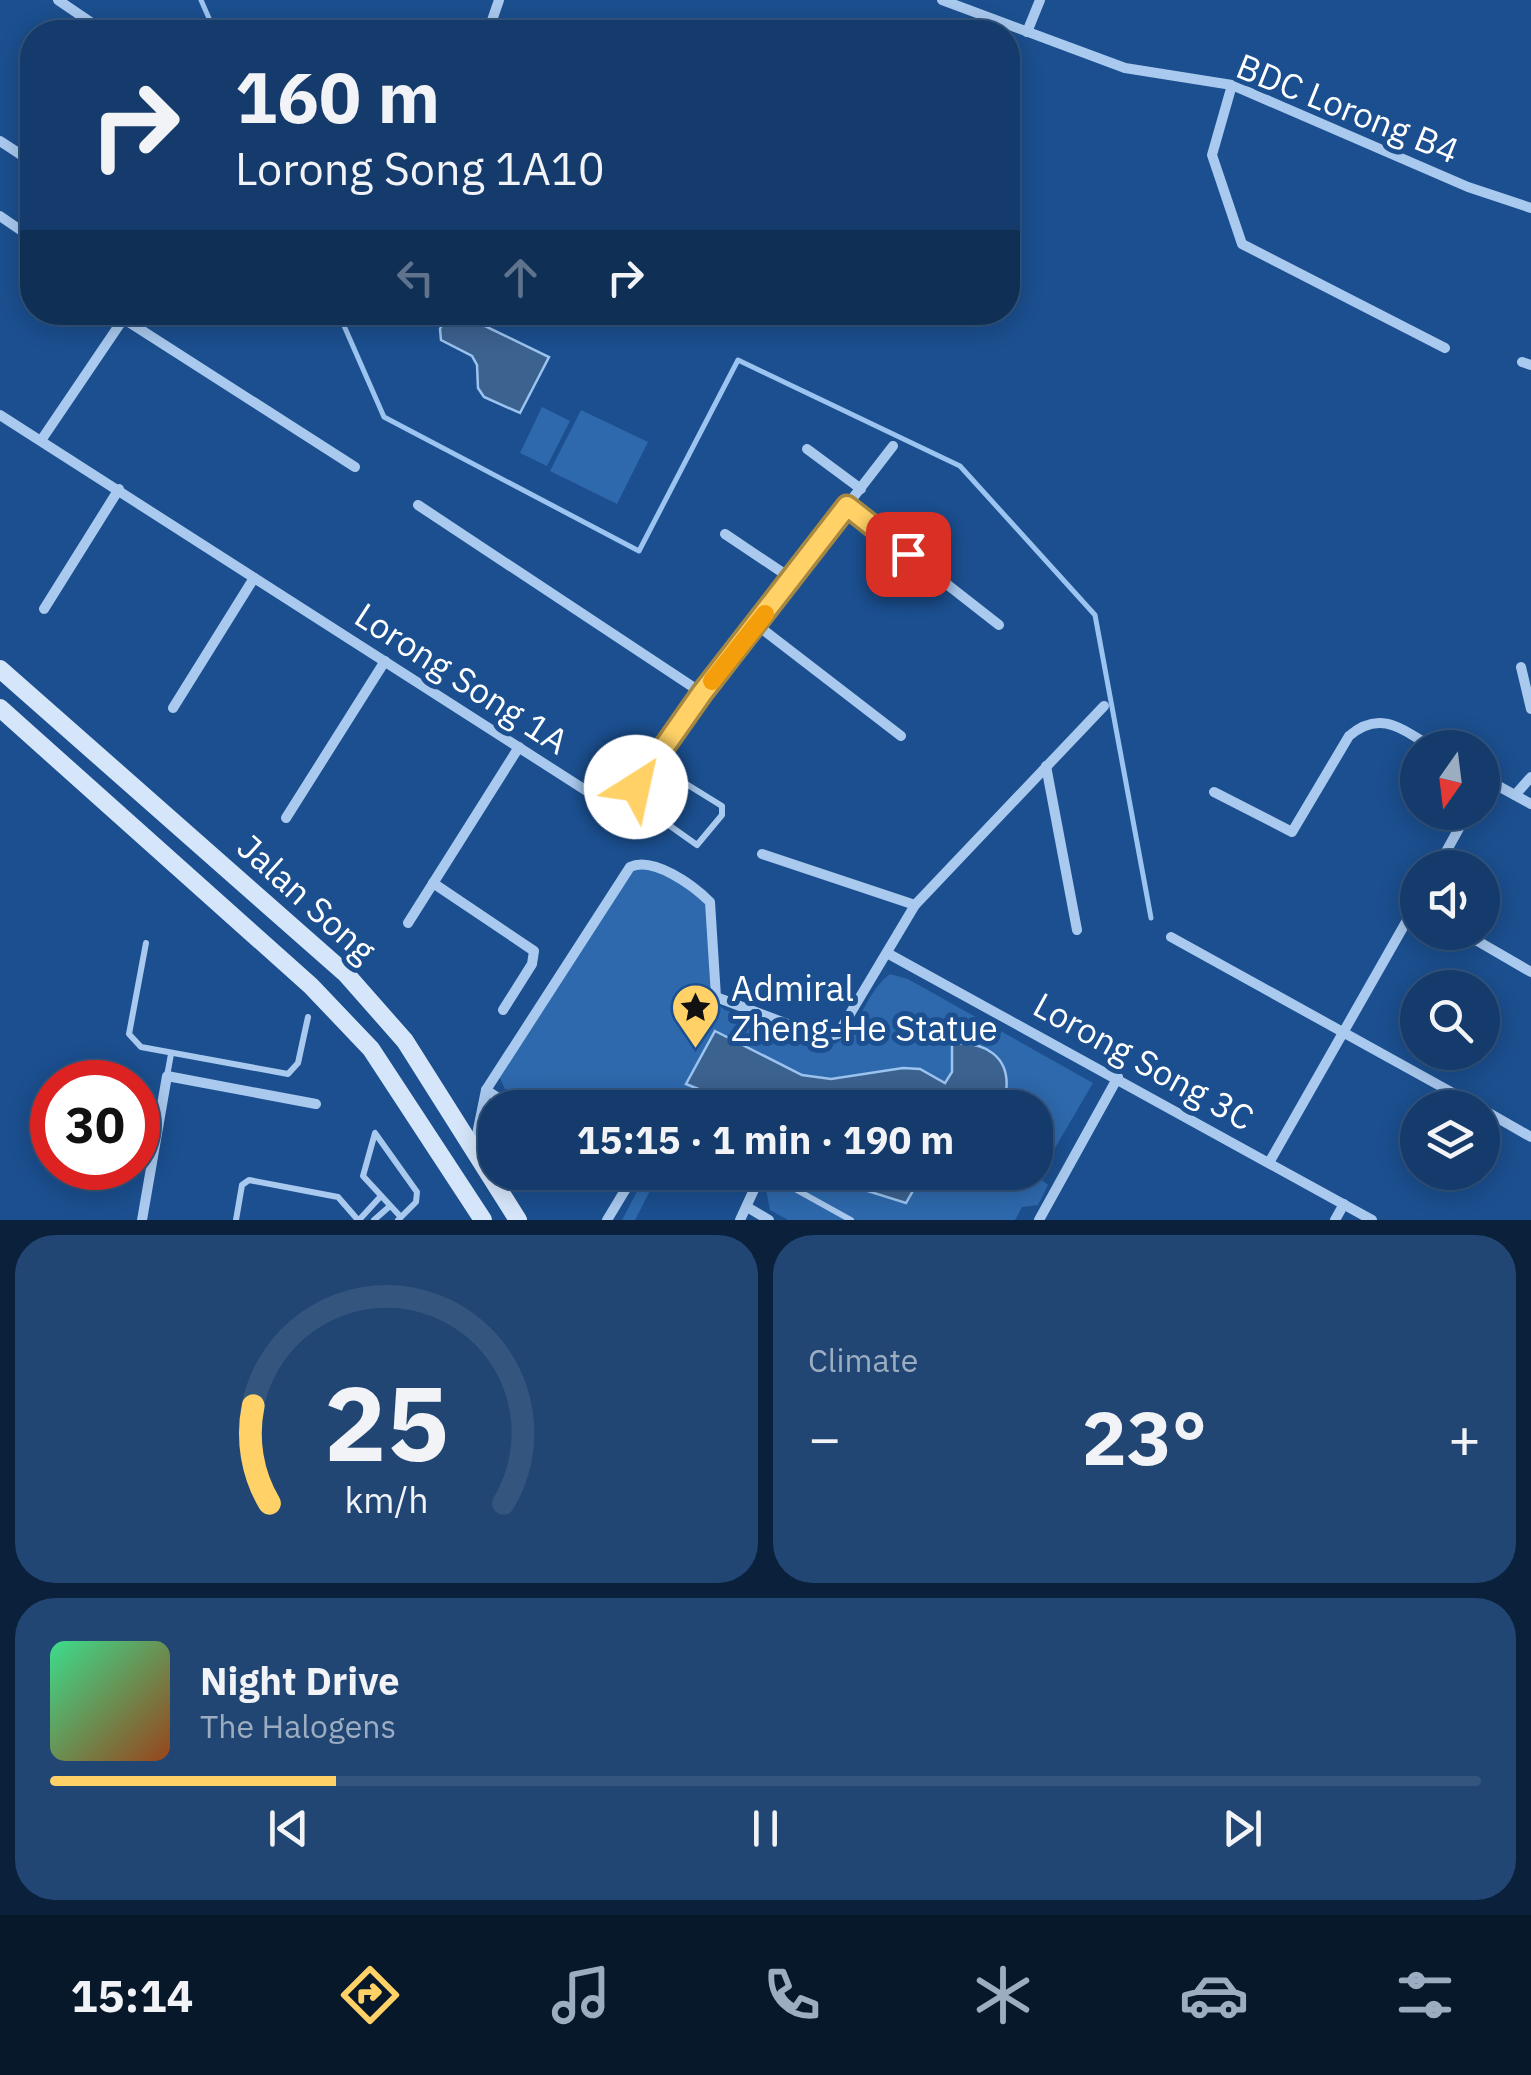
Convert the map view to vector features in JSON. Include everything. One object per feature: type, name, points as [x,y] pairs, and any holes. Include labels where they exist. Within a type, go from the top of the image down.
[{"type":"main road","name":"Jalan Song","points":[[0,669],[346,974],[405,1041],[512,1214]]},
{"type":"main road","name":"Jalan Song","points":[[0,708],[310,986],[370,1049],[477,1218]]},
{"type":"main road","points":[[477,1218],[512,1214]]},
{"type":"street","points":[[58,0],[87,20]]},
{"type":"street","name":"BDC Lorong B4","points":[[942,0],[995,20]]},
{"type":"street","points":[[1027,32],[1040,0]]},
{"type":"street","name":"BDC Lorong B4","points":[[1020,29],[1125,68],[1232,85],[1468,187],[1531,208]]},
{"type":"street","points":[[1232,85],[1212,155],[1242,244],[1445,348]]},
{"type":"street","points":[[42,439],[120,325]]},
{"type":"street","points":[[140,325],[355,467]]},
{"type":"street","name":"Lorong Song 1A","points":[[0,416],[119,488],[604,802],[627,797],[702,693],[893,446]]},
{"type":"street","points":[[806,449],[860,489]]},
{"type":"street","points":[[44,610],[119,488]]},
{"type":"street","points":[[418,505],[702,693]]},
{"type":"street","points":[[847,506],[999,625]]},
{"type":"street","points":[[725,534],[792,580]]},
{"type":"street","points":[[173,708],[254,578]]},
{"type":"street","points":[[757,624],[901,736]]},
{"type":"street","points":[[286,818],[386,661]]},
{"type":"street","points":[[1520,667],[1531,710]]},
{"type":"street","points":[[486,1090],[633,864],[654,866],[710,902],[716,997],[822,1037],[838,1034],[916,905],[1104,706]]},
{"type":"street","points":[[1214,792],[1292,832],[1299,827],[1349,736],[1362,725],[1389,721],[1404,730]]},
{"type":"street","points":[[408,923],[519,747]]},
{"type":"street","points":[[1046,766],[1077,930]]},
{"type":"street","points":[[1514,796],[1531,776]]},
{"type":"street","points":[[1500,789],[1531,804]]},
{"type":"street","points":[[762,854],[916,905]]},
{"type":"street","points":[[433,883],[534,951],[532,964],[503,1010]]},
{"type":"street","points":[[1270,1162],[1400,935]]},
{"type":"street","points":[[1171,937],[1450,1090]]},
{"type":"street","points":[[1493,950],[1531,972]]},
{"type":"street","name":"Lorong Song 3C","points":[[887,953],[1372,1220]]},
{"type":"street","points":[[142,1220],[167,1076],[316,1104]]},
{"type":"street","points":[[1039,1220],[1118,1077]]},
{"type":"street","points":[[1500,1119],[1531,1137]]},
{"type":"street","points":[[474,1152],[478,1131]]},
{"type":"street","points":[[607,1220],[625,1190]]},
{"type":"street","points":[[740,1220],[754,1190]]},
{"type":"street","points":[[1335,1220],[1344,1204]]},
{"type":"street","points":[[747,1208],[769,1220]]},
{"type":"lane","points":[[654,763],[675,776],[722,806],[722,815],[697,845],[649,811],[675,776]]},
{"type":"lane","points":[[146,943],[128,1034],[141,1048],[288,1074],[298,1063],[308,1017]]},
{"type":"lane","points":[[167,1076],[171,1054]]},
{"type":"lane","points":[[375,1133],[416,1192],[416,1202],[398,1218],[390,1206],[362,1170],[375,1133]]},
{"type":"lane","points":[[236,1220],[242,1186],[250,1180],[338,1198],[358,1220],[381,1196]]},
{"type":"lane","points":[[797,1190],[851,1220]]},
{"type":"lane","points":[[374,1220],[390,1206]]},
{"type":"shaded area","points":[[442,325],[483,325],[549,357],[520,413],[484,397],[478,388],[477,365],[472,356],[441,340]]},
{"type":"shaded area","points":[[542,407],[570,421],[547,466],[520,453]]},
{"type":"shaded area","points":[[581,410],[648,442],[617,504],[550,471]]},
{"type":"shaded area","points":[[634,867],[675,880],[709,909],[710,998],[725,1010],[835,1044],[851,1029],[890,974],[908,979],[1093,1083],[1053,1151],[1053,1090],[509,1090],[499,1076]]},
{"type":"shaded area","points":[[715,1031],[802,1075],[831,1079],[903,1068],[920,1069],[945,1083],[952,1072],[952,1044],[975,1045],[1000,1060],[1006,1090],[701,1090],[686,1084]]},
{"type":"shaded area","points":[[638,1190],[650,1190],[635,1220],[622,1220]]},
{"type":"shaded area","points":[[766,1190],[1046,1190],[1038,1205],[1022,1207],[1015,1220],[788,1220],[770,1210]]},
{"type":"shaded area","points":[[864,1190],[913,1190],[906,1203]]},
{"type":"waterway","points":[[201,0],[210,20]]},
{"type":"waterway","points":[[344,325],[384,417],[639,551],[738,360],[960,466],[1095,615],[1151,918]]},
{"type":"slow traffic","points":[[712,681],[765,614]]},
{"type":"place","name":"Admiral Zheng-He Statue","points":[[696,1050]]},
{"type":"route","points":[[636,787],[702,693],[847,506],[908,554]]}]
